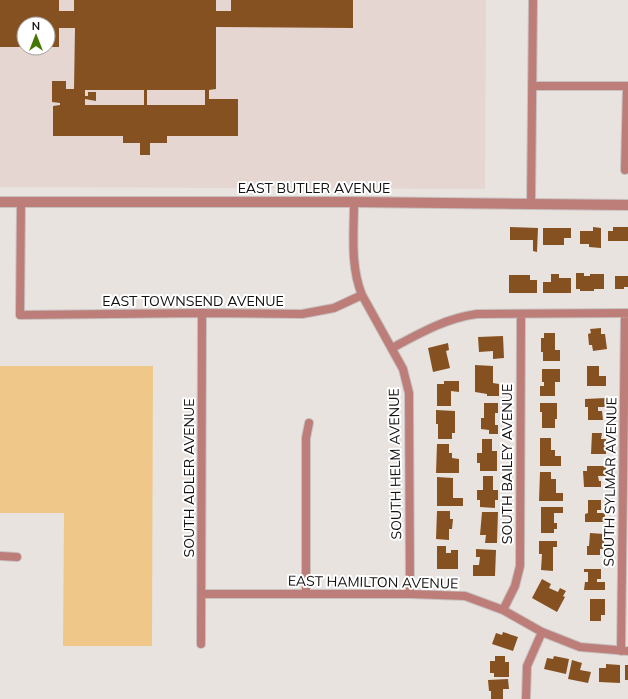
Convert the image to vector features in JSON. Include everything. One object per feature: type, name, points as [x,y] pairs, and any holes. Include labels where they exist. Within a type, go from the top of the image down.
[{"type":"street","points":[[531,205],[533,0]]},
{"type":"street","points":[[532,86],[627,86],[625,170]]},
{"type":"street","name":"EAST BUTLER AVENUE","points":[[0,202],[354,202],[628,205]]},
{"type":"street","name":"EAST TOWNSEND AVENUE","points":[[21,202],[20,315],[202,313],[302,314],[334,308],[362,295]]},
{"type":"street","name":"SOUTH HELM AVENUE","points":[[354,202],[354,262],[356,278],[362,295],[392,348],[405,376],[409,392],[410,594]]},
{"type":"street","name":"SOUTH ADLER AVENUE","points":[[201,644],[202,313]]},
{"type":"street","points":[[392,348],[426,329],[451,319],[477,314],[627,313]]},
{"type":"street","name":"SOUTH SYLMAR AVENUE","points":[[625,651],[627,313]]},
{"type":"street","name":"SOUTH BAILEY AVENUE","points":[[502,610],[515,586],[520,566],[521,314]]},
{"type":"street","points":[[306,594],[306,438],[308,423]]},
{"type":"street","points":[[0,556],[17,557]]},
{"type":"street","name":"EAST HAMILTON AVENUE","points":[[202,594],[410,594],[465,596],[502,610],[542,632],[580,647],[625,651]]},
{"type":"street","points":[[526,699],[527,666],[542,632]]},
{"type":"shaded area","points":[[0,0],[486,0],[485,189],[0,187]]},
{"type":"shaded area","points":[[0,366],[153,366],[152,646],[63,646],[64,513],[0,513]]},
{"type":"building","points":[[0,0],[59,0],[59,11],[74,11],[74,0],[216,0],[216,11],[231,11],[231,0],[353,0],[353,28],[216,27],[216,89],[209,90],[209,99],[238,99],[238,136],[167,136],[167,143],[150,143],[150,155],[140,155],[140,143],[123,143],[123,136],[53,136],[53,106],[60,105],[60,103],[52,102],[52,81],[66,81],[66,89],[74,89],[75,28],[59,28],[59,47],[56,47],[56,16],[16,16],[16,47],[0,47]],"holes":[[[85,90],[144,90],[144,105],[85,105],[85,99],[96,101],[96,92],[88,92],[88,96],[85,96]],[[147,90],[205,90],[205,105],[147,105]]]},
{"type":"building","points":[[510,227],[538,228],[537,252],[533,251],[533,240],[510,240]]},
{"type":"building","points":[[593,227],[601,228],[601,248],[589,247],[589,244],[580,244],[580,231],[593,231]]},
{"type":"building","points":[[613,227],[628,227],[628,241],[608,241],[608,231],[613,231]]},
{"type":"building","points":[[543,228],[571,228],[571,238],[564,238],[564,245],[543,245]]},
{"type":"building","points":[[576,273],[584,273],[584,276],[590,276],[590,274],[604,274],[604,289],[580,291],[580,289],[576,289]]},
{"type":"building","points":[[551,274],[559,274],[559,278],[571,278],[571,293],[543,293],[543,282],[551,282]]},
{"type":"building","points":[[509,275],[530,275],[530,280],[537,280],[537,293],[509,293]]},
{"type":"building","points":[[615,276],[628,276],[628,287],[624,287],[624,289],[615,289]]},
{"type":"building","points":[[601,328],[601,334],[605,334],[607,349],[593,351],[592,345],[589,345],[588,334],[591,333],[590,329]]},
{"type":"building","points":[[544,333],[555,333],[555,350],[560,350],[560,361],[543,361],[543,352],[541,352],[541,338],[544,338]]},
{"type":"building","points":[[503,336],[504,358],[493,359],[493,351],[479,352],[478,337]]},
{"type":"building","points":[[448,343],[449,350],[446,351],[450,368],[433,372],[428,348]]},
{"type":"building","points":[[475,365],[493,366],[493,383],[499,384],[499,396],[487,396],[487,394],[475,392]]},
{"type":"building","points":[[587,366],[599,366],[599,376],[606,376],[606,386],[587,386]]},
{"type":"building","points":[[542,369],[560,369],[560,382],[555,382],[555,396],[540,396],[540,386],[544,386],[544,382],[542,382]]},
{"type":"building","points":[[444,381],[459,381],[459,392],[451,391],[451,406],[437,406],[437,384],[444,384]]},
{"type":"building","points":[[606,398],[606,407],[598,407],[598,411],[602,411],[603,420],[588,420],[588,407],[585,407],[585,399]]},
{"type":"building","points":[[484,403],[498,403],[498,413],[495,413],[495,425],[498,425],[498,434],[489,434],[489,430],[481,429],[481,418],[484,418]]},
{"type":"building","points":[[540,403],[557,403],[557,419],[555,419],[555,428],[542,428],[542,412],[540,412]]},
{"type":"building","points":[[436,410],[455,411],[455,433],[452,433],[452,439],[438,439]]},
{"type":"building","points":[[592,433],[602,433],[601,439],[606,439],[606,454],[591,454]]},
{"type":"building","points":[[540,438],[551,438],[551,450],[555,450],[555,456],[561,456],[561,466],[540,466]]},
{"type":"building","points":[[482,439],[492,439],[492,451],[497,451],[497,471],[480,471],[480,463],[477,463],[477,453],[482,453]]},
{"type":"building","points":[[437,444],[449,444],[449,453],[452,453],[452,458],[459,459],[459,473],[436,473]]},
{"type":"building","points":[[587,466],[606,466],[606,476],[598,476],[599,481],[601,481],[601,487],[584,487],[583,471],[587,471]]},
{"type":"building","points":[[540,472],[551,472],[551,479],[556,479],[556,493],[563,493],[563,501],[539,501]]},
{"type":"building","points":[[483,476],[493,476],[493,490],[498,490],[498,500],[495,500],[495,508],[480,507],[480,500],[477,500],[477,490],[483,490]]},
{"type":"building","points":[[437,477],[453,478],[453,498],[463,498],[463,506],[437,506]]},
{"type":"building","points":[[588,500],[601,500],[601,510],[597,510],[597,513],[605,513],[605,522],[585,522],[585,514],[588,513]]},
{"type":"building","points":[[541,507],[563,507],[563,513],[554,513],[554,523],[557,523],[557,529],[554,529],[554,533],[541,533]]},
{"type":"building","points":[[437,511],[450,511],[450,519],[453,519],[452,529],[449,529],[449,540],[436,539]]},
{"type":"building","points":[[482,512],[498,512],[497,543],[485,543],[486,535],[480,535]]},
{"type":"building","points":[[590,533],[604,534],[604,549],[600,549],[600,555],[587,555],[587,546],[589,546]]},
{"type":"building","points":[[539,541],[557,541],[557,547],[553,547],[553,571],[541,570],[542,554],[539,554]]},
{"type":"building","points":[[437,546],[446,546],[446,553],[451,553],[451,550],[458,550],[458,569],[437,569]]},
{"type":"building","points":[[476,549],[496,550],[495,576],[473,576],[473,565],[479,565],[480,557],[476,557]]},
{"type":"building","points":[[584,569],[601,569],[601,579],[597,579],[597,582],[605,582],[605,590],[584,590],[585,582],[588,582],[588,572],[584,572]]},
{"type":"building","points":[[542,579],[551,584],[549,588],[558,592],[560,588],[566,591],[563,596],[565,597],[557,612],[532,598]]},
{"type":"building","points":[[590,599],[605,599],[605,615],[601,615],[601,621],[590,621]]},
{"type":"building","points":[[503,632],[518,637],[513,651],[492,644],[496,633],[502,635]]},
{"type":"building","points":[[495,656],[505,656],[505,662],[509,662],[509,677],[494,677],[494,673],[490,673],[490,661],[495,661]]},
{"type":"building","points":[[554,656],[569,659],[566,674],[544,669],[547,658],[553,659]]},
{"type":"building","points":[[572,660],[582,663],[580,670],[591,672],[588,683],[568,679]]},
{"type":"building","points":[[606,664],[620,665],[620,683],[599,682],[599,668],[606,668]]},
{"type":"building","points":[[625,665],[628,665],[628,680],[625,680]]},
{"type":"building","points":[[508,679],[509,689],[503,689],[503,699],[491,699],[491,691],[489,691],[488,680]]}]
